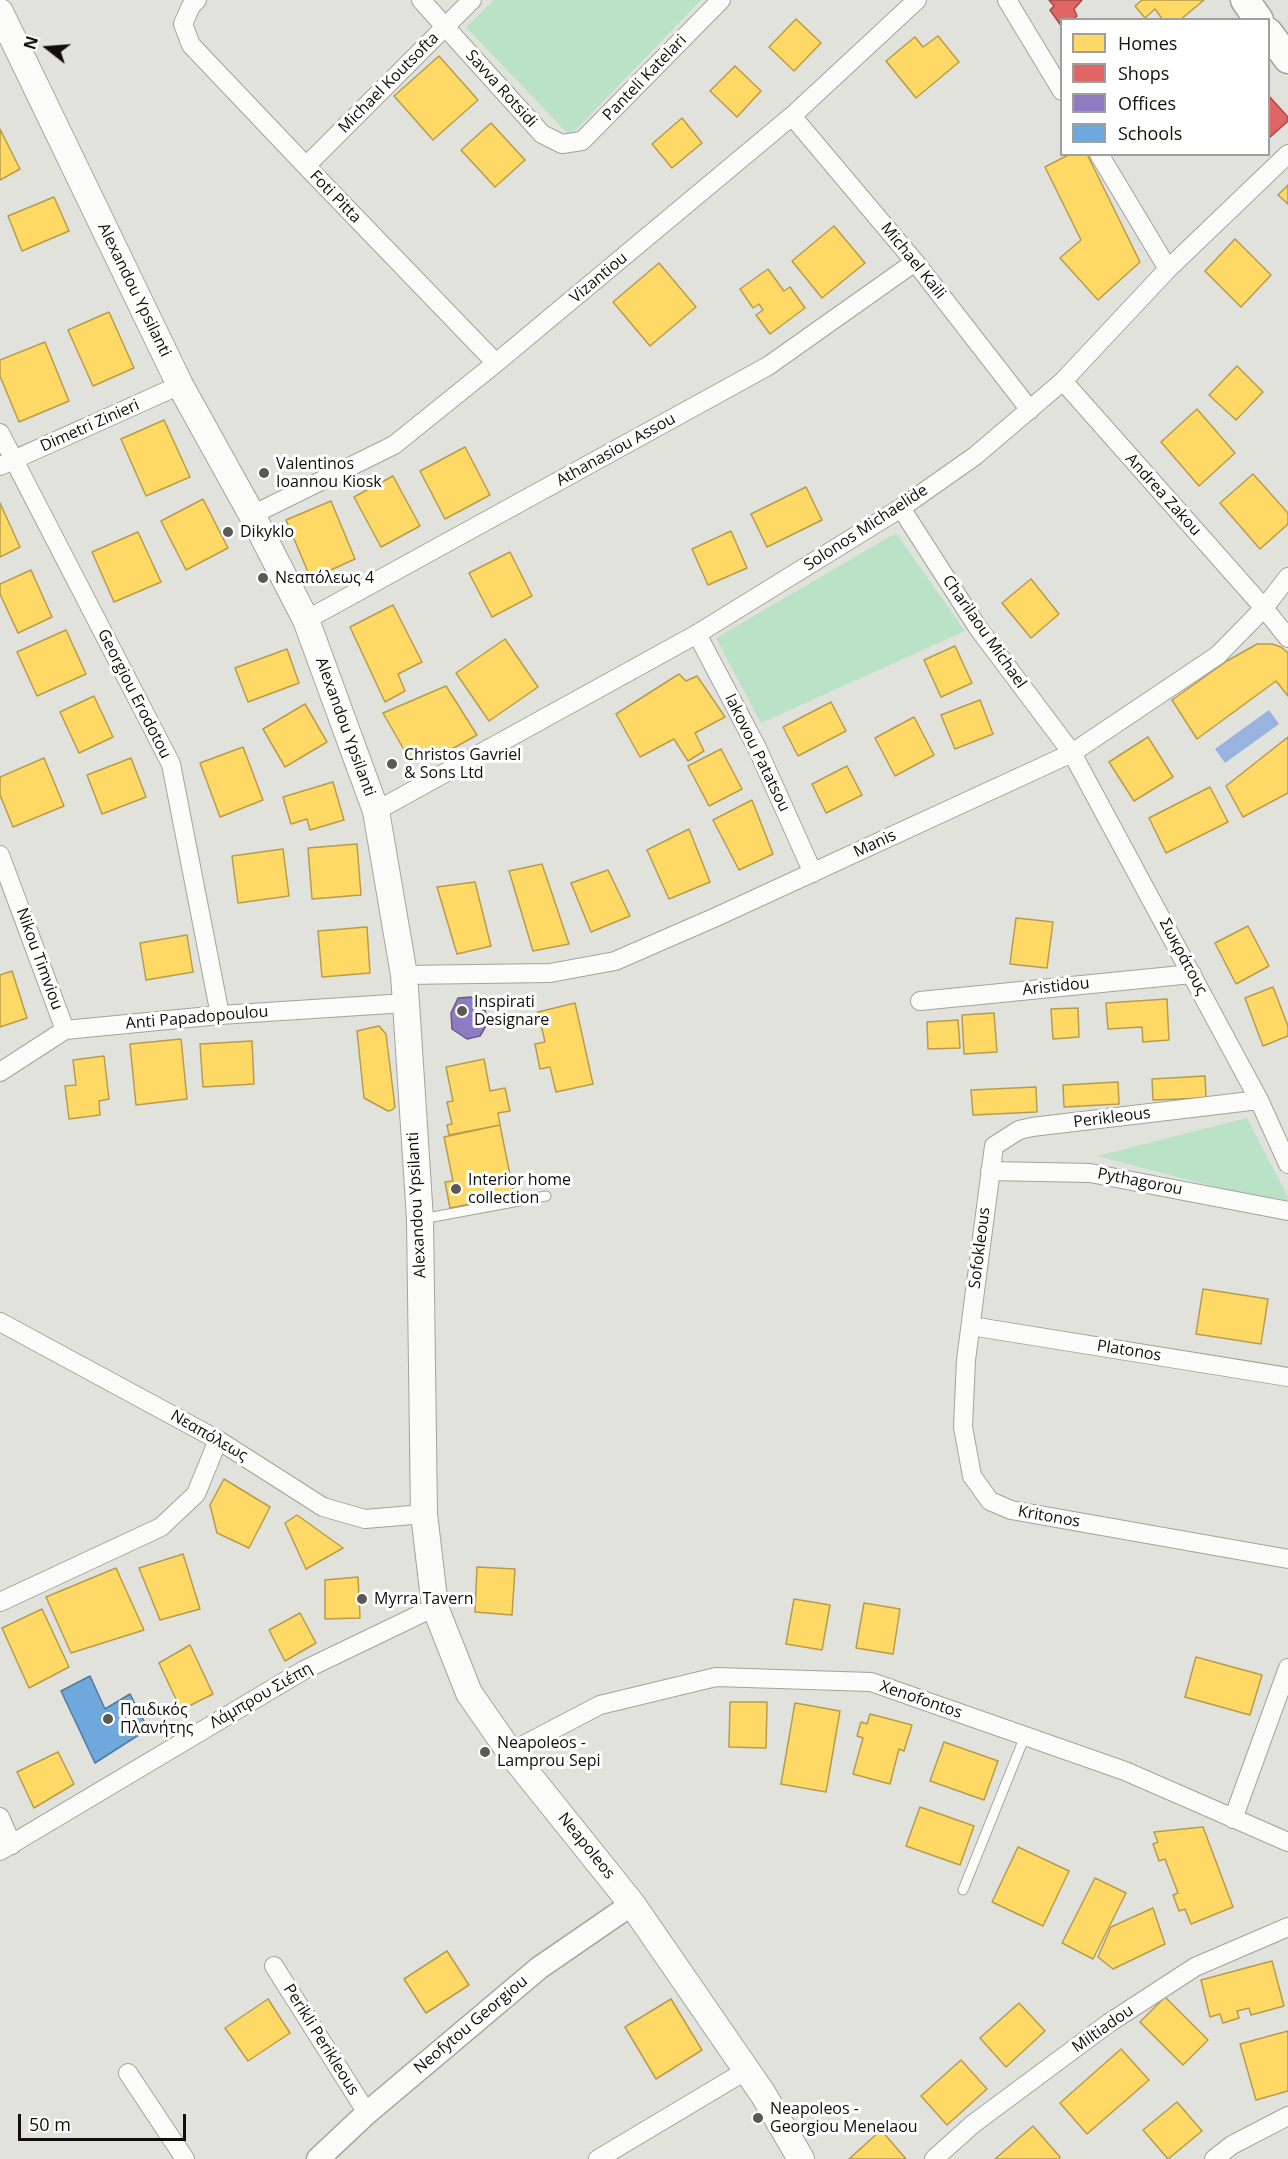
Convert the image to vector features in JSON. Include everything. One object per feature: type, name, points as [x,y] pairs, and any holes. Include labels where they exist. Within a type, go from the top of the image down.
[{"type":"main road","points":[[1245,0],[1258,18]]},
{"type":"main road","name":"Alexandou Ypsilanti","points":[[0,12],[180,385],[252,515],[306,620],[376,811],[404,975],[406,1003],[420,1219],[424,1514]]},
{"type":"main road","points":[[1270,33],[1288,59]]},
{"type":"main road","name":"Neapoleos","points":[[424,1514],[435,1607],[469,1693],[510,1752],[632,1904],[747,2070],[801,2159]]},
{"type":"street","name":"Foti Pitta","points":[[197,0],[191,6],[183,24],[191,45],[496,363]]},
{"type":"street","name":"Savva Rotsidi","points":[[421,0],[542,134],[562,144]]},
{"type":"street","name":"Michael Koutsofta","points":[[306,166],[472,0]]},
{"type":"street","name":"Panteli Katelari","points":[[562,144],[582,141],[721,0]]},
{"type":"street","name":"Vizantiou","points":[[252,515],[394,445],[792,116],[917,0]]},
{"type":"street","points":[[1007,0],[1060,88]]},
{"type":"street","name":"Michael Kaili","points":[[792,116],[915,262],[1030,410]]},
{"type":"street","name":"Solonos Michaelide","points":[[376,811],[697,634],[901,508],[975,456],[1063,381],[1168,269],[1288,154]]},
{"type":"street","points":[[1101,156],[1168,269]]},
{"type":"street","name":"Athanasiou Assou","points":[[306,620],[768,366],[915,262]]},
{"type":"street","name":"Andrea Zakou","points":[[1063,381],[1288,638]]},
{"type":"street","name":"Dimetri Zinieri","points":[[7,463],[180,385]]},
{"type":"street","name":"Georgiou Erodotou","points":[[0,433],[7,463],[171,764],[220,1015]]},
{"type":"street","name":"Charilaou Michael","points":[[901,508],[978,628],[1072,753]]},
{"type":"street","name":"Manis","points":[[404,975],[550,972],[615,961],[813,873],[1072,753],[1218,656],[1264,608],[1288,577]]},
{"type":"street","name":"Iakovou Patatsou","points":[[697,634],[757,748],[813,873]]},
{"type":"street","name":"Σωκράτους","points":[[1072,753],[1192,974],[1286,1155]]},
{"type":"street","name":"Nikou Timviou","points":[[2,867],[65,1030]]},
{"type":"street","name":"Aristidou","points":[[920,1001],[1192,974]]},
{"type":"street","name":"Anti Papadopoulou","points":[[0,1072],[65,1030],[220,1015],[406,1003]]},
{"type":"street","name":"Perikleous","points":[[990,1171],[994,1146],[1019,1130],[1259,1100]]},
{"type":"street","name":"Pythagorou","points":[[990,1171],[1090,1173],[1288,1211]]},
{"type":"street","name":"Sofokleous","points":[[971,1326],[990,1171]]},
{"type":"street","name":"Νεαπόλεως","points":[[0,1322],[218,1440],[323,1507],[365,1518],[424,1514]]},
{"type":"street","name":"Platonos","points":[[971,1326],[1288,1377]]},
{"type":"street","name":"Kritonos","points":[[971,1326],[966,1360],[963,1427],[972,1476],[990,1501],[1011,1510],[1288,1559]]},
{"type":"street","points":[[0,1602],[161,1527],[196,1494],[218,1440]]},
{"type":"street","name":"Λάμπρου Σιέπη","points":[[6,1848],[304,1670],[435,1607]]},
{"type":"street","points":[[1233,1819],[1288,1668]]},
{"type":"street","name":"Xenofontos","points":[[510,1752],[600,1705],[716,1677],[871,1682],[1125,1771],[1288,1842]]},
{"type":"street","points":[[0,1817],[6,1848]]},
{"type":"street","name":"Neofytou Georgiou","points":[[318,2159],[367,2113],[539,1968],[632,1904]]},
{"type":"street","name":"Miltiadou","points":[[934,2159],[973,2124],[1109,2023],[1195,1967],[1288,1926]]},
{"type":"street","name":"Perikli Perikleous","points":[[274,1966],[367,2113]]},
{"type":"street","points":[[598,2159],[747,2070]]},
{"type":"street","points":[[128,2073],[185,2159]]},
{"type":"street","points":[[1214,2159],[1232,2145],[1288,2116]]},
{"type":"lane","points":[[420,1219],[546,1196]]},
{"type":"lane","points":[[963,1890],[1025,1736]]},
{"type":"green space","points":[[494,0],[701,0],[570,136],[466,27]]},
{"type":"green space","points":[[896,533],[965,631],[761,723],[716,638]]},
{"type":"green space","points":[[1247,1118],[1288,1197],[1288,1206],[1097,1156]]},
{"type":"water","points":[[1269,710],[1279,724],[1225,763],[1215,749]]},
{"type":"building: Homes","points":[[1142,0],[1204,0],[1182,18],[1162,18],[1155,9],[1145,18],[1135,6]]},
{"type":"building: Homes","points":[[796,19],[821,43],[794,71],[769,47]]},
{"type":"building: Homes","points":[[938,36],[959,62],[916,98],[886,61],[915,37],[923,47]]},
{"type":"building: Homes","points":[[439,56],[478,100],[433,140],[394,96]]},
{"type":"building: Homes","points":[[735,66],[761,91],[737,117],[710,91]]},
{"type":"building: Homes","points":[[682,118],[702,143],[672,168],[652,144]]},
{"type":"building: Homes","points":[[491,123],[525,160],[495,187],[461,150]]},
{"type":"building: Homes","points":[[0,129],[20,169],[0,180]]},
{"type":"building: Homes","points":[[1066,156],[1088,156],[1140,262],[1098,300],[1060,258],[1081,240],[1045,167]]},
{"type":"building: Homes","points":[[1288,185],[1288,204],[1278,195]]},
{"type":"building: Homes","points":[[54,197],[69,231],[22,251],[8,216]]},
{"type":"building: Homes","points":[[834,226],[865,263],[822,298],[792,261]]},
{"type":"building: Homes","points":[[1235,239],[1271,275],[1241,307],[1205,271]]},
{"type":"building: Homes","points":[[659,263],[696,307],[650,346],[613,302]]},
{"type":"building: Homes","points":[[768,269],[784,291],[790,287],[805,308],[770,334],[756,315],[763,310],[759,304],[753,308],[740,289]]},
{"type":"building: Homes","points":[[109,312],[134,368],[93,386],[68,330]]},
{"type":"building: Homes","points":[[45,342],[69,401],[19,422],[0,376],[0,360]]},
{"type":"building: Homes","points":[[1237,366],[1263,392],[1236,420],[1209,395]]},
{"type":"building: Homes","points":[[1197,409],[1235,453],[1199,486],[1161,442]]},
{"type":"building: Homes","points":[[164,420],[190,477],[146,496],[121,439]]},
{"type":"building: Homes","points":[[465,447],[490,495],[445,519],[420,471]]},
{"type":"building: Homes","points":[[1253,474],[1288,513],[1288,524],[1260,549],[1220,503]]},
{"type":"building: Homes","points":[[393,476],[420,526],[381,547],[354,497]]},
{"type":"building: Homes","points":[[806,487],[822,520],[767,547],[751,514]]},
{"type":"building: Homes","points":[[203,499],[228,548],[186,570],[161,521]]},
{"type":"building: Homes","points":[[331,501],[355,559],[311,579],[286,520]]},
{"type":"building: Homes","points":[[0,503],[20,547],[0,557]]},
{"type":"building: Homes","points":[[731,531],[747,568],[708,585],[692,549]]},
{"type":"building: Homes","points":[[138,532],[161,582],[114,602],[92,552]]},
{"type":"building: Homes","points":[[510,552],[532,596],[492,617],[469,573]]},
{"type":"building: Homes","points":[[31,570],[52,617],[18,633],[0,594],[0,584]]},
{"type":"building: Homes","points":[[1031,579],[1059,614],[1031,638],[1002,603]]},
{"type":"building: Homes","points":[[393,605],[422,662],[398,674],[405,691],[385,702],[350,627]]},
{"type":"building: Homes","points":[[66,630],[86,674],[37,696],[17,652]]},
{"type":"building: Homes","points":[[505,639],[538,687],[489,721],[456,673]]},
{"type":"building: Homes","points":[[1257,644],[1272,644],[1288,653],[1288,696],[1276,681],[1197,739],[1172,700],[1227,661]]},
{"type":"building: Homes","points":[[955,646],[972,683],[941,697],[924,660]]},
{"type":"building: Homes","points":[[287,649],[299,683],[248,702],[235,668]]},
{"type":"building: Homes","points":[[679,674],[686,681],[697,676],[725,717],[695,733],[704,751],[688,761],[674,739],[640,757],[616,714]]},
{"type":"building: Homes","points":[[446,686],[477,735],[432,760],[407,755],[383,713]]},
{"type":"building: Homes","points":[[94,696],[113,737],[79,753],[60,712]]},
{"type":"building: Homes","points":[[980,700],[993,734],[955,749],[941,715]]},
{"type":"building: Homes","points":[[831,702],[846,731],[798,756],[783,727]]},
{"type":"building: Homes","points":[[305,704],[327,742],[285,767],[263,729]]},
{"type":"building: Homes","points":[[914,717],[934,755],[895,776],[875,738]]},
{"type":"building: Homes","points":[[1148,737],[1173,777],[1134,801],[1109,762]]},
{"type":"building: Homes","points":[[1288,737],[1288,793],[1243,817],[1226,786]]},
{"type":"building: Homes","points":[[243,747],[263,800],[220,817],[200,763]]},
{"type":"building: Homes","points":[[721,749],[742,789],[709,806],[688,766]]},
{"type":"building: Homes","points":[[44,758],[64,806],[13,827],[0,795],[0,777]]},
{"type":"building: Homes","points":[[131,758],[146,797],[102,814],[87,775]]},
{"type":"building: Homes","points":[[847,766],[862,795],[826,813],[812,784]]},
{"type":"building: Homes","points":[[333,782],[344,820],[310,830],[307,819],[291,824],[283,797]]},
{"type":"building: Homes","points":[[1210,787],[1228,822],[1166,853],[1149,818]]},
{"type":"building: Homes","points":[[752,800],[773,854],[739,870],[713,820]]},
{"type":"building: Homes","points":[[689,829],[710,882],[669,899],[647,850]]},
{"type":"building: Homes","points":[[357,844],[361,895],[312,899],[308,848]]},
{"type":"building: Homes","points":[[283,849],[289,896],[238,903],[232,856]]},
{"type":"building: Homes","points":[[542,864],[569,944],[533,951],[509,871]]},
{"type":"building: Homes","points":[[608,870],[630,916],[591,932],[571,883]]},
{"type":"building: Homes","points":[[475,882],[491,946],[457,954],[437,887]]},
{"type":"building: Homes","points":[[1016,918],[1053,922],[1047,968],[1010,964]]},
{"type":"building: Homes","points":[[1248,926],[1269,966],[1236,984],[1215,943]]},
{"type":"building: Homes","points":[[367,927],[370,973],[322,977],[318,931]]},
{"type":"building: Homes","points":[[187,935],[193,972],[146,980],[140,943]]},
{"type":"building: Homes","points":[[12,971],[27,1018],[0,1027],[0,975]]},
{"type":"building: Homes","points":[[1273,987],[1288,1026],[1288,1036],[1263,1046],[1245,998]]},
{"type":"building: Homes","points":[[1167,999],[1169,1040],[1143,1042],[1142,1027],[1108,1029],[1106,1003]]},
{"type":"building: Homes","points":[[575,1003],[593,1084],[556,1092],[550,1067],[540,1069],[535,1044],[545,1042],[538,1012]]},
{"type":"building: Homes","points":[[1078,1008],[1079,1037],[1053,1039],[1051,1009]]},
{"type":"building: Homes","points":[[994,1013],[997,1052],[964,1054],[962,1015]]},
{"type":"building: Homes","points":[[958,1020],[960,1048],[928,1049],[927,1022]]},
{"type":"building: Homes","points":[[379,1026],[386,1034],[395,1107],[388,1111],[364,1098],[357,1031]]},
{"type":"building: Homes","points":[[181,1039],[187,1099],[136,1105],[130,1044]]},
{"type":"building: Homes","points":[[252,1041],[254,1084],[203,1087],[200,1044]]},
{"type":"building: Homes","points":[[104,1056],[109,1099],[99,1101],[100,1115],[69,1119],[65,1086],[76,1085],[73,1060]]},
{"type":"building: Homes","points":[[484,1059],[490,1091],[505,1088],[510,1111],[498,1113],[500,1125],[449,1135],[447,1125],[452,1124],[447,1102],[453,1101],[446,1067]]},
{"type":"building: Homes","points":[[1205,1076],[1206,1098],[1153,1100],[1152,1079]]},
{"type":"building: Homes","points":[[1118,1082],[1119,1104],[1064,1107],[1063,1085]]},
{"type":"building: Homes","points":[[1036,1087],[1037,1112],[973,1115],[971,1090]]},
{"type":"building: Homes","points":[[500,1125],[514,1195],[450,1208],[445,1182],[453,1181],[444,1137]]},
{"type":"building: Homes","points":[[1203,1289],[1268,1299],[1261,1344],[1196,1334]]},
{"type":"building: Homes","points":[[224,1479],[270,1507],[249,1548],[217,1533],[210,1505]]},
{"type":"building: Homes","points":[[297,1515],[343,1548],[306,1569],[285,1523]]},
{"type":"building: Homes","points":[[183,1554],[200,1609],[160,1620],[139,1568]]},
{"type":"building: Homes","points":[[477,1567],[515,1569],[512,1615],[475,1612]]},
{"type":"building: Homes","points":[[116,1568],[144,1630],[71,1653],[46,1597]]},
{"type":"building: Homes","points":[[358,1577],[360,1618],[325,1619],[325,1580]]},
{"type":"building: Homes","points":[[794,1599],[830,1605],[822,1650],[786,1644]]},
{"type":"building: Homes","points":[[864,1603],[900,1609],[893,1654],[856,1648]]},
{"type":"building: Homes","points":[[42,1609],[69,1667],[29,1688],[2,1628]]},
{"type":"building: Homes","points":[[300,1613],[316,1643],[285,1661],[269,1630]]},
{"type":"building: Homes","points":[[190,1645],[213,1694],[181,1710],[159,1663]]},
{"type":"building: Homes","points":[[1196,1657],[1262,1675],[1250,1715],[1185,1697]]},
{"type":"building: Homes","points":[[730,1702],[767,1702],[766,1748],[729,1747]]},
{"type":"building: Homes","points":[[795,1703],[840,1711],[826,1792],[781,1784]]},
{"type":"building: Homes","points":[[870,1714],[912,1725],[904,1751],[899,1749],[890,1784],[853,1774],[863,1738],[857,1736],[861,1722],[867,1724]]},
{"type":"building: Homes","points":[[944,1742],[998,1761],[984,1800],[930,1781]]},
{"type":"building: Homes","points":[[58,1752],[74,1784],[34,1808],[17,1772]]},
{"type":"building: Homes","points":[[920,1807],[974,1826],[960,1865],[906,1846]]},
{"type":"building: Homes","points":[[1203,1827],[1233,1907],[1191,1924],[1185,1909],[1179,1911],[1173,1895],[1178,1893],[1165,1859],[1159,1861],[1153,1844],[1158,1842],[1154,1832]]},
{"type":"building: Homes","points":[[1018,1847],[1069,1871],[1043,1926],[992,1902]]},
{"type":"building: Homes","points":[[1095,1878],[1126,1893],[1093,1959],[1062,1943]]},
{"type":"building: Homes","points":[[1153,1908],[1165,1944],[1113,1969],[1098,1957],[1111,1927]]},
{"type":"building: Homes","points":[[447,1951],[469,1985],[426,2013],[404,1979]]},
{"type":"building: Homes","points":[[1272,1961],[1284,2006],[1251,2015],[1249,2008],[1237,2011],[1239,2018],[1223,2023],[1220,2014],[1210,2017],[1201,1980]]},
{"type":"building: Homes","points":[[1165,1997],[1208,2040],[1183,2065],[1140,2022]]},
{"type":"building: Homes","points":[[268,1999],[290,2033],[248,2061],[225,2028]]},
{"type":"building: Homes","points":[[671,1999],[702,2050],[656,2079],[625,2027]]},
{"type":"building: Homes","points":[[1019,2003],[1045,2031],[1006,2067],[980,2038]]},
{"type":"building: Homes","points":[[1288,2031],[1288,2091],[1256,2100],[1240,2044]]},
{"type":"building: Homes","points":[[1121,2049],[1149,2080],[1087,2134],[1060,2103]]},
{"type":"building: Homes","points":[[961,2060],[987,2089],[947,2125],[921,2096]]},
{"type":"building: Homes","points":[[1177,2102],[1202,2131],[1168,2159],[1143,2130]]},
{"type":"building: Homes","points":[[1033,2126],[1060,2157],[1059,2159],[995,2159]]},
{"type":"building: Homes","points":[[881,2130],[906,2159],[849,2159]]},
{"type":"building: Shops","points":[[1049,0],[1082,0],[1074,9],[1077,16],[1060,18],[1060,24],[1050,10],[1054,6]]},
{"type":"building: Shops","points":[[1270,97],[1288,117],[1288,121],[1270,137]]},
{"type":"building: Offices","points":[[471,997],[485,1007],[487,1024],[480,1036],[467,1039],[452,1029],[451,1013],[458,998]]},
{"type":"building: Schools","name":"Παιδικός Πλανήτης","points":[[90,1676],[105,1709],[130,1694],[148,1729],[95,1763],[61,1691]]},
{"type":"place","name":"Valentinos Ioannou Kiosk","points":[[264,473]]},
{"type":"place","name":"Dikyklo","points":[[228,532]]},
{"type":"place","name":"Νεαπόλεως 4","points":[[263,578]]},
{"type":"place","name":"Christos Gavriel & Sons Ltd","points":[[392,764]]},
{"type":"place","name":"Inspirati Designare","points":[[462,1011]]},
{"type":"place","name":"Interior home collection","points":[[456,1189]]},
{"type":"place","name":"Myrra Tavern","points":[[362,1599]]},
{"type":"place","name":"Παιδικός Πλανήτης","points":[[108,1719]]},
{"type":"place","name":"Neapoleos - Lamprou Sepi","points":[[485,1752]]},
{"type":"place","name":"Neapoleos - Georgiou Menelaou","points":[[758,2118]]}]
